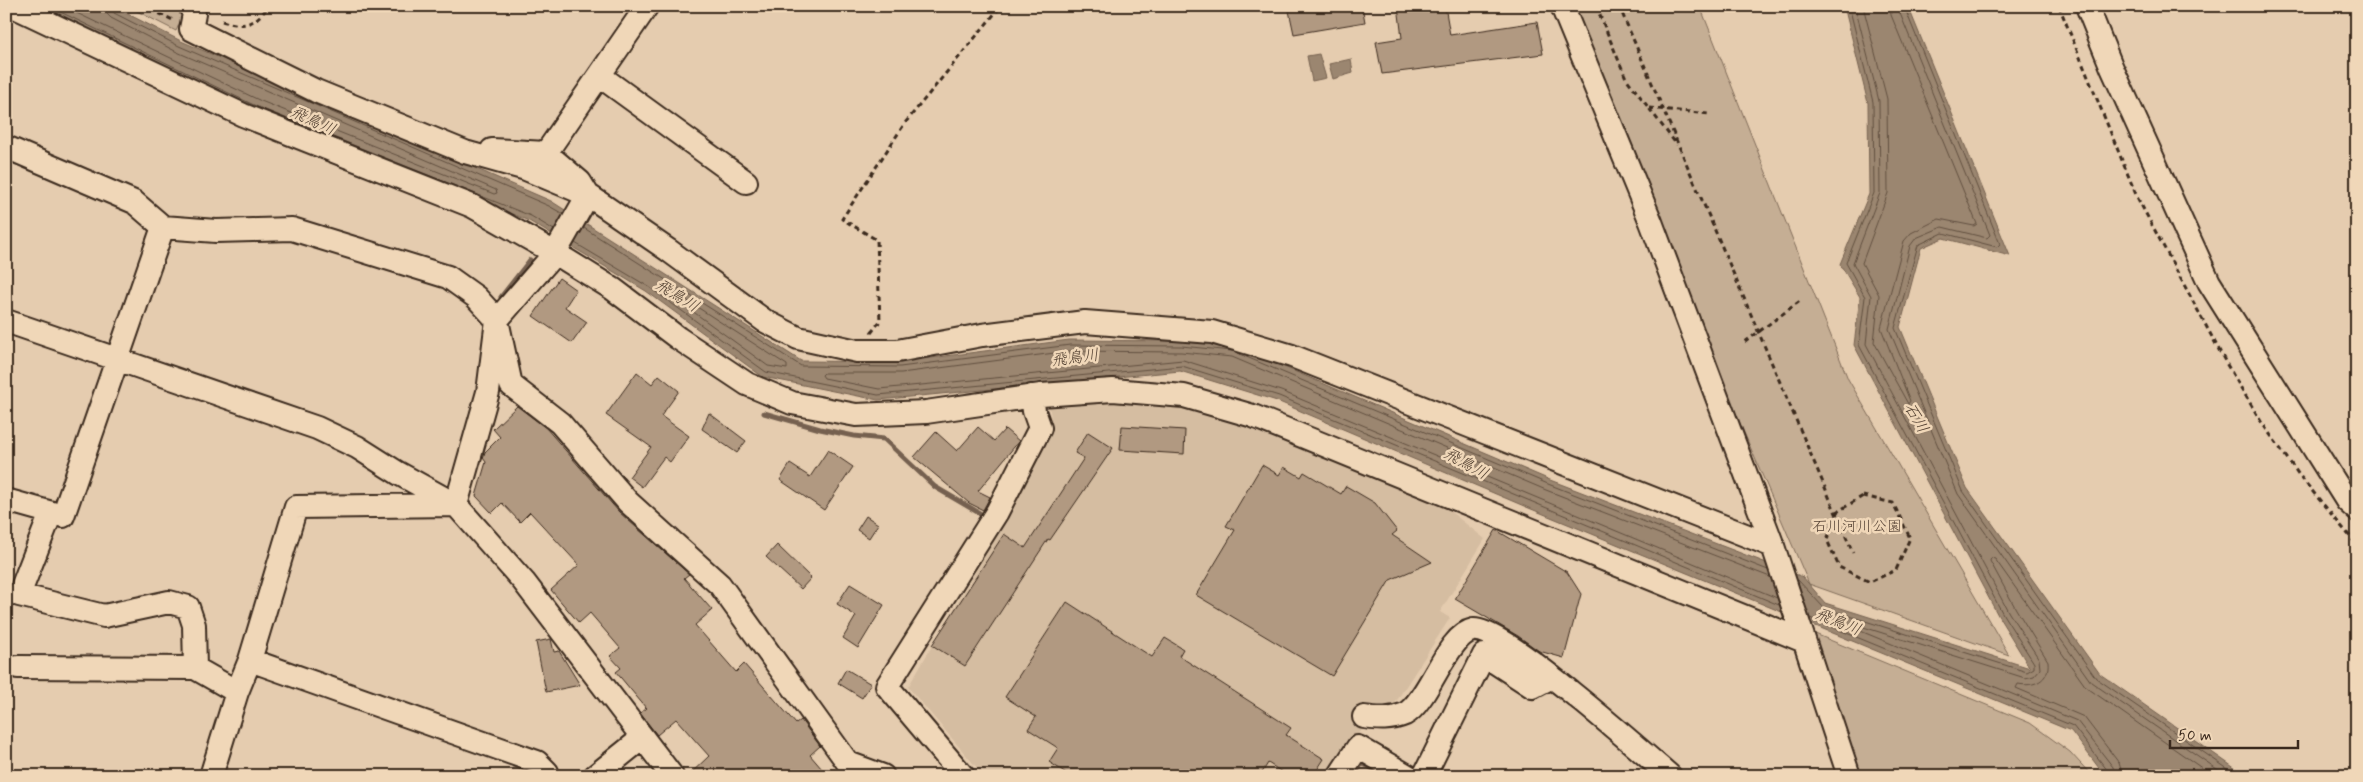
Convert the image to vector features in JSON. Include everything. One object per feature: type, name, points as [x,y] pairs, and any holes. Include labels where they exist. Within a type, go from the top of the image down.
[{"type":"street","points":[[14,6],[243,115],[472,206],[557,249],[678,338],[747,384],[792,403],[856,415],[926,412],[1032,396],[1113,390],[1184,396],[1253,416],[1801,632]]},
{"type":"street","points":[[546,153],[647,6]]},
{"type":"street","points":[[1562,6],[1650,222],[1774,546],[1849,776]]},
{"type":"street","points":[[2088,6],[2112,68],[2209,282],[2354,500]]},
{"type":"street","points":[[192,16],[316,90],[472,154],[526,169],[586,199],[668,250],[765,321],[798,338],[857,351],[897,351],[982,335],[1085,322],[1212,332],[1292,356],[1774,546]]},
{"type":"street","points":[[600,76],[746,182]]},
{"type":"street","points":[[6,147],[134,202],[163,227],[216,231],[292,230],[448,278],[476,297],[497,320],[511,385],[560,423],[628,502],[720,585],[841,770],[883,776]]},
{"type":"street","points":[[456,505],[488,392],[497,320],[557,249],[586,199],[580,182],[546,153],[486,150],[472,154]]},
{"type":"street","points":[[6,500],[63,516],[163,227]]},
{"type":"street","points":[[6,321],[317,428],[357,447],[398,474],[456,505],[524,582],[641,739],[672,776]]},
{"type":"street","points":[[963,776],[888,686],[997,512],[1040,428],[1034,411],[1032,396]]},
{"type":"street","points":[[212,776],[237,692],[250,660],[296,507],[456,505]]},
{"type":"street","points":[[51,513],[19,595],[104,616],[169,602],[188,607],[194,626],[195,668]]},
{"type":"street","points":[[1364,717],[1386,720],[1406,713],[1421,696],[1460,636],[1472,630],[1481,630],[1496,638],[1572,691],[1670,776]]},
{"type":"street","points":[[1424,776],[1484,655],[1533,687],[1552,677]]},
{"type":"street","points":[[250,660],[537,762],[547,772],[547,776]]},
{"type":"street","points":[[18,667],[195,668],[237,692]]},
{"type":"street","points":[[595,776],[641,739]]},
{"type":"street","points":[[1349,761],[1408,776]]},
{"type":"path","points":[[143,6],[237,25],[246,25],[258,20],[268,6]]},
{"type":"path","points":[[869,335],[880,321],[877,240],[842,219],[905,123],[1001,6]]},
{"type":"path","points":[[1596,6],[1626,78],[1680,150]]},
{"type":"path","points":[[1619,6],[1853,553]]},
{"type":"path","points":[[1648,108],[1709,114]]},
{"type":"path","points":[[1745,342],[1800,301]]},
{"type":"path","points":[[1863,496],[1893,503],[1910,538],[1896,570],[1870,582],[1839,567],[1827,540],[1837,512],[1863,496]]},
{"type":"path","points":[[2316,498],[2357,545]]},
{"type":"shaded area","points":[[1163,402],[1243,425],[1446,508],[1485,539],[1440,612],[1450,618],[1390,711],[1377,706],[1332,776],[984,776],[908,687],[1006,520],[1052,427],[1049,403]]},
{"type":"green space","points":[[127,6],[181,6],[185,11],[176,31]]},
{"type":"green space","name":"石川河川公園","points":[[1561,6],[1700,6],[1848,379],[2009,655],[1809,584]]},
{"type":"green space","points":[[1808,631],[2030,723],[2070,752],[2092,776],[1854,776]]},
{"type":"water","points":[[36,6],[112,6],[181,41],[551,201],[801,361],[900,362],[1069,340],[1182,341],[1235,346],[1550,480],[1803,577],[1825,603],[2030,668],[2000,619],[1854,345],[1860,297],[1840,264],[1869,194],[1868,103],[1844,6],[1908,6],[2010,256],[1943,238],[1921,248],[1900,327],[1967,488],[2100,674],[2246,776],[2105,776],[2071,731],[1524,506],[1277,401],[1180,371],[878,400],[763,377],[646,291],[529,221],[256,111]]},
{"type":"water","points":[[1319,54],[1326,78],[1312,81],[1307,56]]},
{"type":"water","points":[[1351,59],[1353,73],[1333,79],[1329,64]]},
{"type":"building","points":[[1288,6],[1362,6],[1365,22],[1294,34]]},
{"type":"building","points":[[1398,6],[1445,6],[1450,35],[1537,22],[1543,54],[1382,74],[1376,42],[1402,38]]},
{"type":"building","points":[[559,278],[576,290],[565,307],[587,322],[572,343],[533,316]]},
{"type":"building","points":[[637,372],[652,384],[659,375],[679,391],[661,416],[689,436],[670,462],[664,457],[642,487],[629,477],[651,447],[606,415]]},
{"type":"building","points":[[517,406],[546,428],[619,512],[689,574],[684,578],[712,610],[695,625],[736,672],[744,664],[796,724],[801,720],[820,746],[810,755],[828,776],[688,776],[709,756],[676,719],[657,735],[640,713],[646,708],[616,672],[621,668],[610,656],[620,648],[590,613],[579,623],[551,590],[579,565],[530,512],[520,522],[502,503],[492,513],[476,496],[486,462],[483,458],[485,452],[500,437],[493,429]]},
{"type":"building","points":[[709,413],[746,441],[737,453],[702,429]]},
{"type":"building","points":[[1122,426],[1185,430],[1184,454],[1120,450]]},
{"type":"building","points":[[978,427],[994,441],[1005,429],[1019,441],[978,491],[990,497],[983,510],[969,503],[914,457],[936,432],[957,451]]},
{"type":"building","points":[[1088,432],[1113,448],[1050,540],[1048,539],[965,666],[932,645],[1004,534],[1025,548],[1084,458],[1075,453]]},
{"type":"building","points":[[828,450],[853,467],[824,510],[780,480],[790,464],[810,477]]},
{"type":"building","points":[[1262,465],[1279,475],[1284,467],[1301,477],[1304,472],[1341,494],[1346,486],[1375,503],[1397,531],[1392,535],[1432,562],[1390,580],[1332,676],[1196,595],[1235,530],[1226,526]]},
{"type":"building","points":[[866,516],[878,524],[869,538],[857,530]]},
{"type":"building","points":[[1496,530],[1567,572],[1581,594],[1564,658],[1539,651],[1518,636],[1455,599]]},
{"type":"building","points":[[777,545],[811,578],[801,589],[766,557]]},
{"type":"building","points":[[850,584],[884,605],[858,648],[843,638],[856,616],[837,604]]},
{"type":"building","points":[[1067,602],[1152,657],[1165,638],[1183,649],[1179,656],[1291,728],[1286,735],[1324,759],[1313,776],[1288,776],[1268,763],[1260,776],[1071,776],[1049,762],[1058,748],[1028,729],[1036,717],[1005,697]]},
{"type":"building","points":[[551,639],[554,652],[559,651],[580,685],[546,692],[536,642]]},
{"type":"building","points":[[846,669],[871,684],[862,698],[838,683]]},
{"type":"waterway","points":[[501,297],[530,260]]},
{"type":"waterway","points":[[764,413],[820,429],[854,436],[884,439],[935,487],[986,517]]},
{"type":"waterway","points":[[1354,776],[1362,763],[1375,770]]},
{"type":"water label","name":"飛鳥川","points":[[313,121]]},
{"type":"water label","name":"飛鳥川","points":[[677,296]]},
{"type":"water label","name":"飛鳥川","points":[[1075,358]]},
{"type":"water label","name":"石川","points":[[1916,418]]},
{"type":"water label","name":"飛鳥川","points":[[1466,464]]},
{"type":"water label","name":"飛鳥川","points":[[1838,622]]}]
